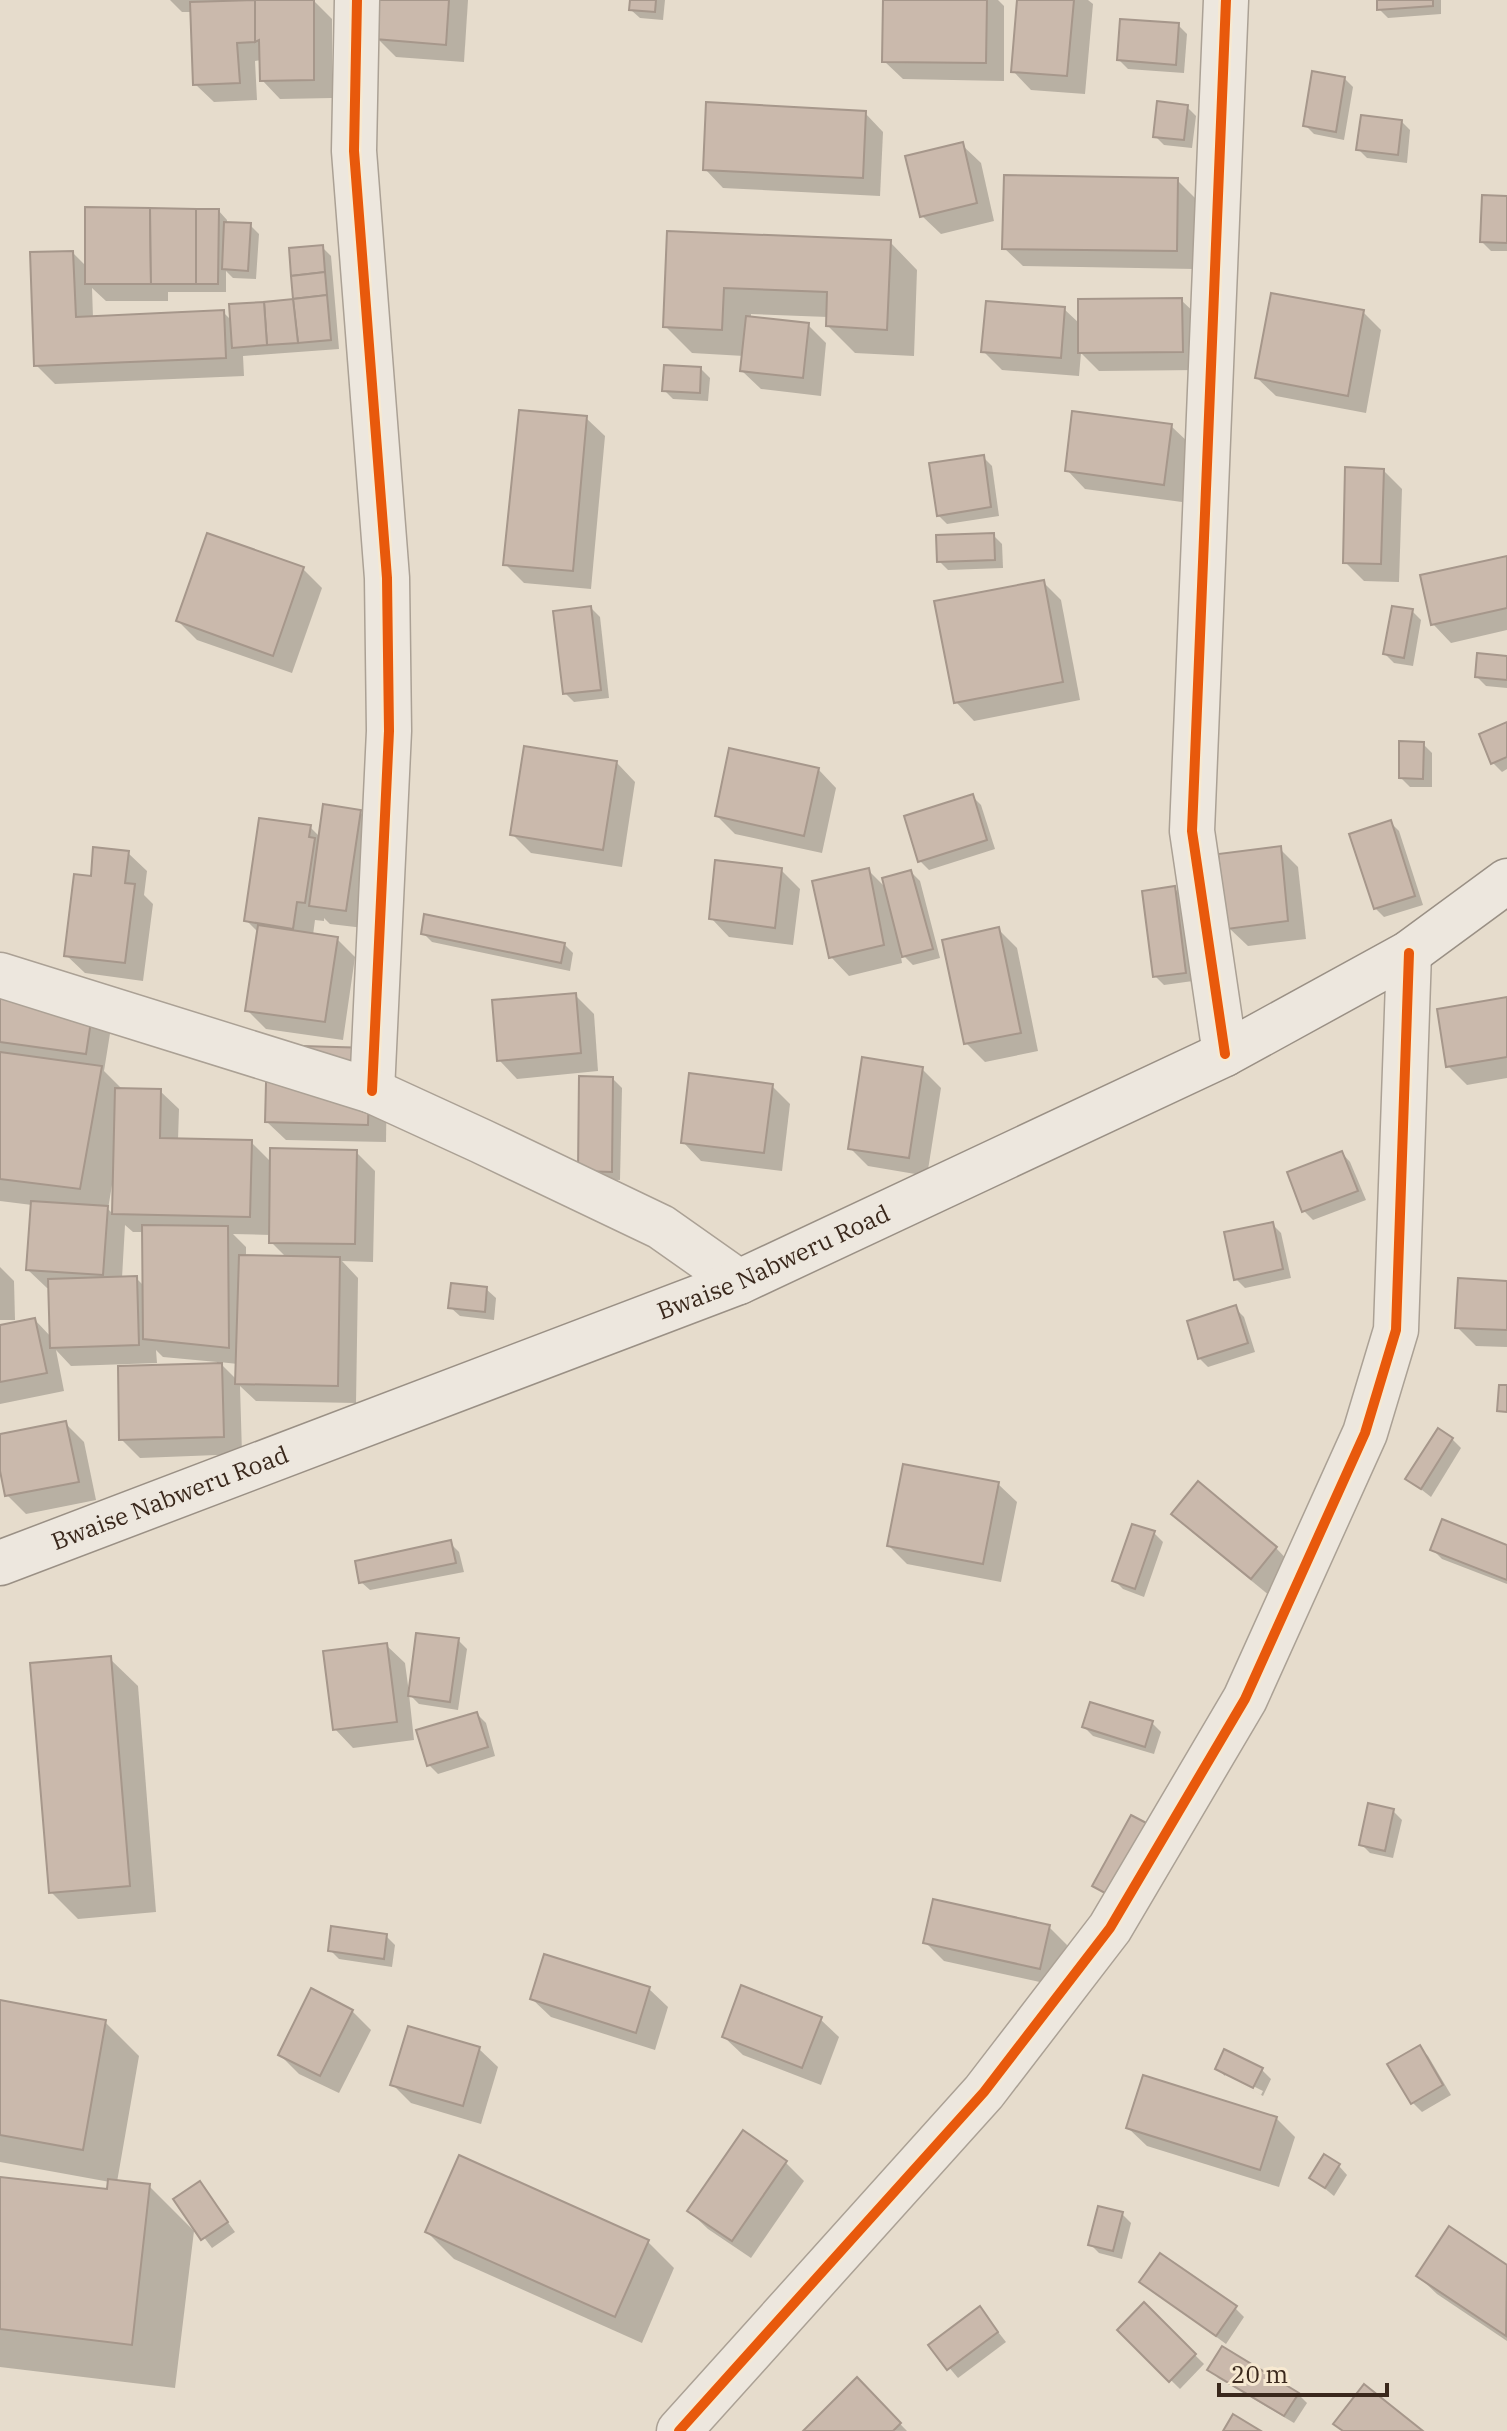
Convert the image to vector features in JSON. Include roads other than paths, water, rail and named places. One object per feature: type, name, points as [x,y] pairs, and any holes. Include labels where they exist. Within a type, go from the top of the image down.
[{"type":"street","points":[[357,0],[354,151],[387,578],[389,731],[372,1091]]},
{"type":"street","points":[[1225,1054],[1192,831],[1226,0]]},
{"type":"street","name":"Bwaise Nabweru Road","points":[[0,1563],[739,1282],[1225,1054],[1409,953],[1507,881]]},
{"type":"street","points":[[679,2431],[984,2092],[1110,1928],[1245,1699],[1365,1433],[1396,1330],[1409,953]]},
{"type":"street","points":[[0,975],[372,1091],[661,1227],[739,1282]]}]
